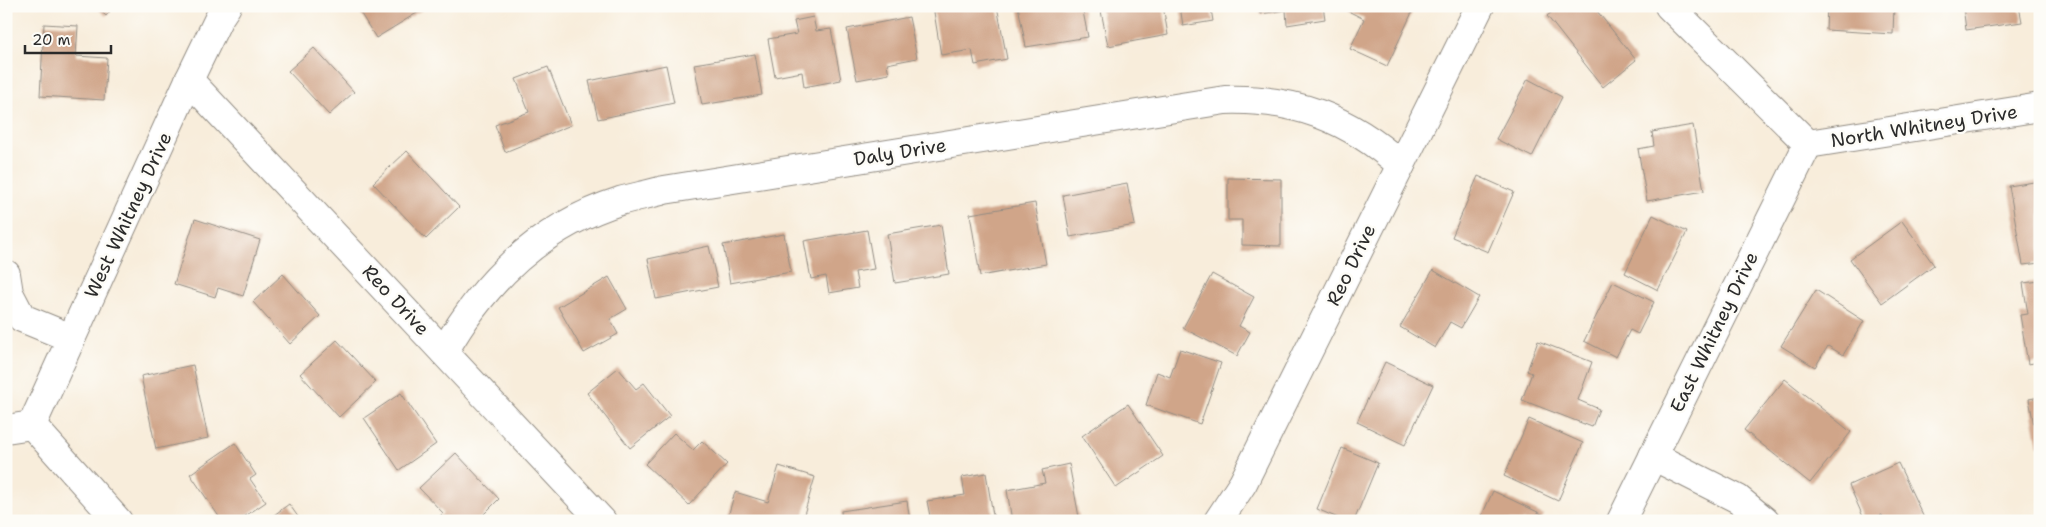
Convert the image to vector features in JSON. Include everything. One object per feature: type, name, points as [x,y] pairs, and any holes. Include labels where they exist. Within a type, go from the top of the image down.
[{"type":"street","name":"West Whitney Drive","points":[[19,427],[71,338],[219,18],[227,6]]},
{"type":"street","name":"Reo Drive","points":[[1218,521],[1243,483],[1480,6]]},
{"type":"street","points":[[1669,6],[1808,144]]},
{"type":"street","name":"Reo Drive","points":[[190,80],[602,521]]},
{"type":"street","name":"Daly Drive","points":[[444,352],[462,321],[490,285],[522,254],[560,228],[600,208],[664,190],[1225,100],[1249,99],[1273,102],[1320,113],[1363,135],[1401,165]]},
{"type":"street","name":"North Whitney Drive","points":[[1808,144],[2040,107]]},
{"type":"street","name":"East Whitney Drive","points":[[1621,521],[1808,144]]},
{"type":"street","points":[[6,274],[9,293],[22,318],[71,338]]},
{"type":"street","points":[[19,427],[118,521]]},
{"type":"street","points":[[1653,456],[1738,499],[1764,521]]},
{"type":"building","points":[[95,6],[114,6],[106,16]]},
{"type":"building","points":[[356,6],[424,6],[425,8],[376,38]]},
{"type":"building","points":[[933,6],[997,6],[1007,59],[975,65],[972,50],[941,55]]},
{"type":"building","points":[[1018,6],[1082,6],[1088,37],[1026,47]]},
{"type":"building","points":[[1100,6],[1163,6],[1168,35],[1108,46]]},
{"type":"building","points":[[1180,6],[1222,7],[1211,9],[1213,21],[1183,26]]},
{"type":"building","points":[[1259,6],[1323,6],[1325,19],[1287,25],[1286,10],[1260,14]]},
{"type":"building","points":[[1350,6],[1415,6],[1387,66],[1350,49],[1364,19],[1348,11]]},
{"type":"building","points":[[1559,6],[1593,6],[1636,60],[1603,87],[1547,16]]},
{"type":"building","points":[[1827,6],[1894,6],[1893,34],[1826,30]]},
{"type":"building","points":[[1963,6],[2019,6],[2022,22],[1966,30]]},
{"type":"building","points":[[813,17],[816,31],[831,29],[841,80],[804,87],[802,72],[775,77],[768,39],[797,34],[794,21]]},
{"type":"building","points":[[909,17],[917,58],[887,64],[889,74],[857,80],[847,29]]},
{"type":"building","points":[[44,24],[78,26],[76,56],[107,58],[104,100],[40,96]]},
{"type":"building","points":[[314,48],[354,92],[329,115],[288,71]]},
{"type":"building","points":[[755,54],[762,95],[702,105],[694,64]]},
{"type":"building","points":[[666,65],[674,103],[598,119],[589,81]]},
{"type":"building","points":[[548,67],[571,125],[505,152],[495,125],[529,112],[516,79]]},
{"type":"building","points":[[1528,79],[1562,97],[1532,157],[1496,139]]},
{"type":"building","points":[[1693,125],[1704,191],[1647,201],[1638,149],[1654,146],[1652,132]]},
{"type":"building","points":[[407,151],[459,207],[426,239],[373,183]]},
{"type":"building","points":[[1478,176],[1514,192],[1488,252],[1452,237]]},
{"type":"building","points":[[1228,178],[1281,179],[1281,246],[1242,245],[1242,220],[1228,220]]},
{"type":"building","points":[[2040,181],[2040,263],[2023,265],[2009,186]]},
{"type":"building","points":[[1127,183],[1135,225],[1070,237],[1063,195]]},
{"type":"building","points":[[1035,203],[1046,264],[980,276],[970,214]]},
{"type":"building","points":[[1653,215],[1687,232],[1658,290],[1625,273]]},
{"type":"building","points":[[195,219],[260,240],[243,296],[218,288],[215,297],[174,284]]},
{"type":"building","points":[[1902,221],[1934,265],[1882,303],[1850,259]]},
{"type":"building","points":[[941,225],[949,274],[895,283],[887,234]]},
{"type":"building","points":[[867,230],[874,269],[855,272],[858,288],[829,293],[826,276],[811,279],[804,241]]},
{"type":"building","points":[[784,234],[791,272],[730,283],[723,245]]},
{"type":"building","points":[[709,246],[718,287],[656,299],[648,259]]},
{"type":"building","points":[[1433,270],[1479,297],[1461,328],[1450,322],[1435,348],[1400,327]]},
{"type":"building","points":[[283,274],[320,316],[290,344],[253,302]]},
{"type":"building","points":[[1212,274],[1254,297],[1239,326],[1250,332],[1237,356],[1183,328]]},
{"type":"building","points":[[609,277],[627,309],[610,319],[618,334],[584,353],[558,307]]},
{"type":"building","points":[[2040,281],[2040,362],[2028,364],[2020,315],[2028,314],[2023,283]]},
{"type":"building","points":[[1613,282],[1654,302],[1638,334],[1630,330],[1616,357],[1584,341]]},
{"type":"building","points":[[1816,290],[1864,321],[1843,355],[1828,346],[1815,367],[1781,346]]},
{"type":"building","points":[[337,340],[376,382],[339,417],[300,374]]},
{"type":"building","points":[[1538,341],[1592,362],[1578,400],[1599,409],[1592,427],[1522,400],[1532,373],[1527,371]]},
{"type":"building","points":[[1180,349],[1221,363],[1200,424],[1146,405],[1157,372],[1170,377]]},
{"type":"building","points":[[1385,362],[1433,385],[1405,445],[1357,422]]},
{"type":"building","points":[[193,365],[208,438],[156,449],[141,376]]},
{"type":"building","points":[[618,368],[636,389],[644,383],[670,416],[630,448],[587,393]]},
{"type":"building","points":[[1785,379],[1851,432],[1810,483],[1744,430]]},
{"type":"building","points":[[401,393],[436,444],[399,470],[364,418]]},
{"type":"building","points":[[2040,397],[2040,446],[2038,446],[2029,399]]},
{"type":"building","points":[[1128,404],[1163,456],[1116,488],[1082,436]]},
{"type":"building","points":[[1529,419],[1583,443],[1558,501],[1504,476]]},
{"type":"building","points":[[674,433],[693,450],[702,441],[727,464],[689,505],[645,464]]},
{"type":"building","points":[[235,443],[256,475],[250,479],[266,502],[238,521],[222,521],[190,474]]},
{"type":"building","points":[[1342,448],[1378,463],[1354,521],[1345,521],[1317,509]]},
{"type":"building","points":[[456,453],[499,499],[477,521],[435,521],[443,513],[419,488]]},
{"type":"building","points":[[1898,463],[1924,518],[1918,521],[1885,521],[1882,515],[1865,521],[1849,485]]},
{"type":"building","points":[[1069,464],[1079,517],[1061,521],[1012,521],[1007,490],[1045,483],[1042,470]]},
{"type":"building","points":[[779,466],[815,477],[802,521],[727,520],[735,492],[768,502]]},
{"type":"building","points":[[986,473],[994,521],[931,521],[927,501],[965,495],[962,477]]},
{"type":"building","points":[[1493,491],[1544,515],[1541,521],[1480,520]]},
{"type":"building","points":[[907,501],[910,521],[842,521],[841,511]]},
{"type":"building","points":[[289,504],[301,521],[266,521]]}]
